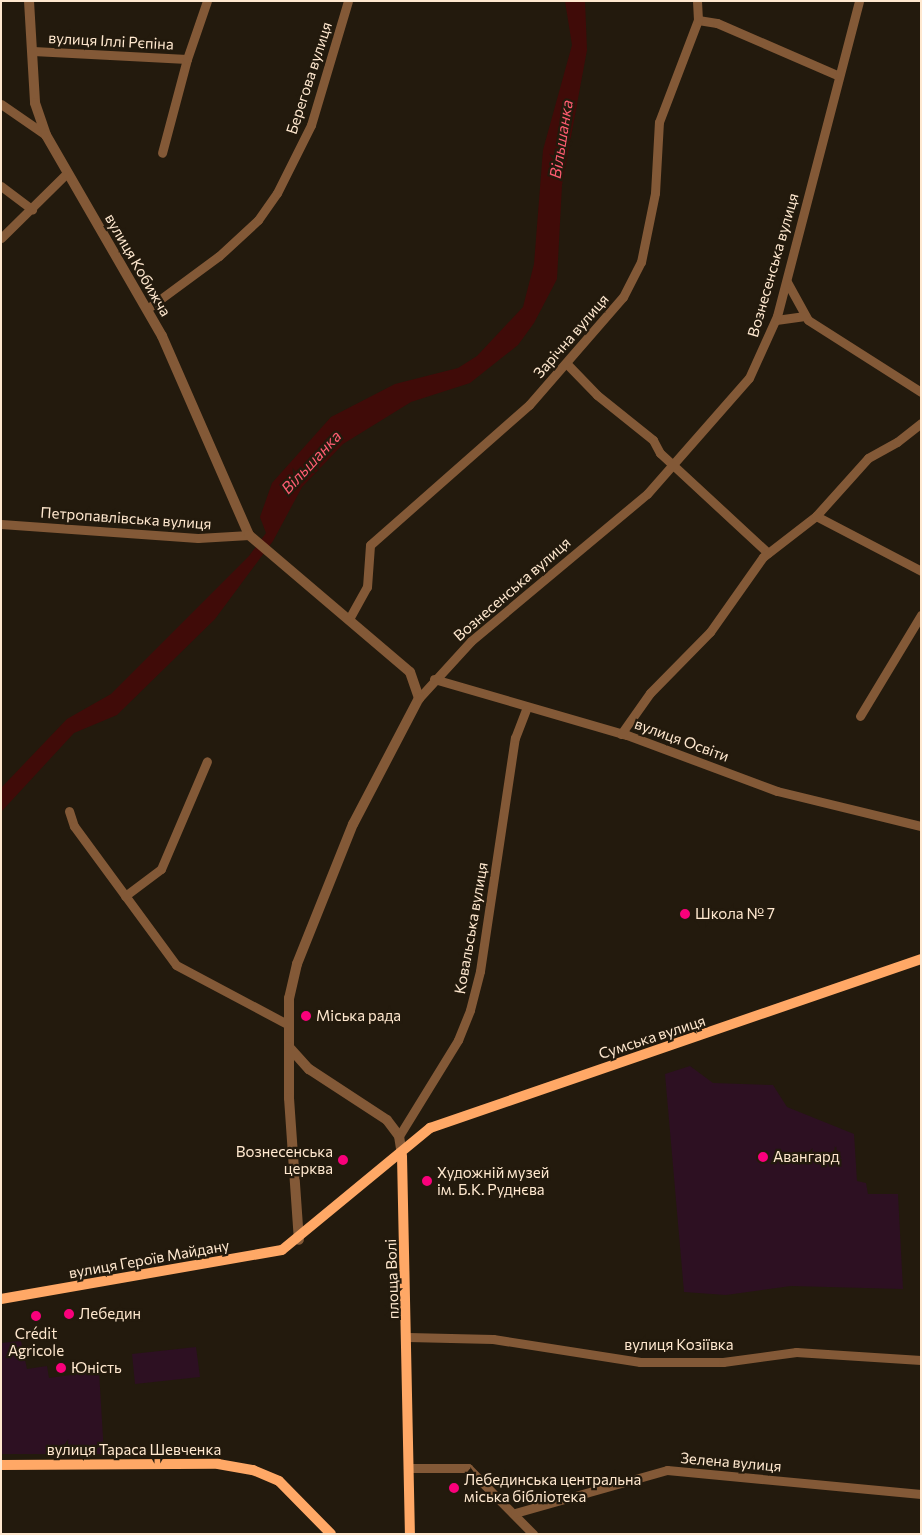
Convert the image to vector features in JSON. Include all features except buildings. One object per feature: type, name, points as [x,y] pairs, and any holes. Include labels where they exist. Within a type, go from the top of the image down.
[{"type":"main road","name":"Сумська вулиця","points":[[402,1156],[413,1140],[440,1124],[921,959]]},
{"type":"main road","points":[[299,1240],[402,1156]]},
{"type":"main road","name":"площа Волі","points":[[402,1156],[408,1336],[410,1534]]},
{"type":"main road","name":"вулиця Героїв Майдану","points":[[1,1299],[282,1250],[299,1240]]},
{"type":"main road","name":"вулиця Тараса Шевченка","points":[[1,1465],[218,1464],[253,1470],[279,1481],[331,1534]]},
{"type":"street","name":"вулиця Кобижча","points":[[29,1],[35,103],[46,136],[66,174],[148,309],[250,537]]},
{"type":"street","name":"вулиця Іллі Рєпіна","points":[[162,152],[187,59],[207,1]]},
{"type":"street","name":"Берегова вулиця","points":[[148,309],[220,256],[258,220],[277,193],[311,124],[348,1]]},
{"type":"street","name":"Зарічна вулиця","points":[[349,619],[367,587],[370,545],[493,437],[567,364],[623,297],[641,262],[655,193],[659,122],[698,20],[697,1]]},
{"type":"street","name":"Вознесенська вулиця","points":[[299,1240],[289,1025],[296,964],[328,881],[378,772],[419,698],[434,679],[471,641],[647,494],[749,378],[776,320],[838,75],[859,1]]},
{"type":"street","points":[[698,20],[717,24],[838,75]]},
{"type":"street","name":"вулиця Іллі Рєпіна","points":[[33,51],[187,59]]},
{"type":"street","points":[[1,104],[46,136]]},
{"type":"street","points":[[1,238],[66,174]]},
{"type":"street","points":[[1,186],[32,209]]},
{"type":"street","points":[[787,282],[805,316],[921,392]]},
{"type":"street","points":[[776,320],[805,316]]},
{"type":"street","points":[[567,364],[597,395],[653,440],[674,465],[768,553]]},
{"type":"street","points":[[621,734],[650,694],[710,632],[768,553],[816,516],[868,458],[921,423]]},
{"type":"street","points":[[816,516],[921,571]]},
{"type":"street","name":"Петропавлівська вулиця","points":[[1,524],[198,538],[250,537]]},
{"type":"street","points":[[250,537],[273,559],[349,619],[410,672],[419,698]]},
{"type":"street","points":[[860,716],[921,615]]},
{"type":"street","name":"вулиця Освіти","points":[[434,679],[526,709],[621,734],[777,790],[921,826]]},
{"type":"street","name":"Ковальська вулиця","points":[[399,1136],[458,1040],[470,1010],[480,971],[515,738],[526,709]]},
{"type":"street","points":[[125,896],[161,869],[207,761]]},
{"type":"street","points":[[69,810],[74,826],[176,965],[289,1025]]},
{"type":"street","points":[[289,1047],[310,1069],[376,1112],[399,1136],[402,1156]]},
{"type":"street","name":"вулиця Козіївка","points":[[408,1336],[493,1339],[640,1362],[723,1362],[796,1352],[921,1360]]},
{"type":"street","points":[[408,1468],[468,1468],[533,1534]]},
{"type":"street","name":"Зелена вулиця","points":[[515,1514],[667,1470],[921,1494]]},
{"type":"shaded area","name":"Авангард","points":[[690,1066],[713,1083],[773,1085],[787,1107],[854,1134],[857,1181],[866,1183],[868,1194],[898,1194],[903,1289],[791,1286],[726,1295],[684,1292],[665,1074]]},
{"type":"shaded area","points":[[21,1341],[27,1369],[47,1366],[49,1378],[99,1371],[104,1454],[1,1454],[1,1343]]},
{"type":"shaded area","points":[[196,1347],[200,1377],[135,1384],[132,1354]]},
{"type":"water","name":"Вільшанка","points":[[565,1],[585,1],[587,50],[562,185],[557,279],[534,323],[518,345],[470,383],[411,402],[343,444],[302,487],[273,541],[215,619],[117,715],[74,733],[1,812],[1,788],[67,719],[111,694],[249,556],[266,533],[260,517],[272,483],[331,417],[395,384],[458,368],[477,356],[523,307],[534,264],[543,150],[572,45]]},
{"type":"place","name":"Школа № 7","points":[[685,914]]},
{"type":"place","name":"Міська рада","points":[[306,1016]]},
{"type":"place","name":"Авангард","points":[[763,1157]]},
{"type":"place","name":"Вознесенська церква","points":[[343,1160]]},
{"type":"place","name":"Художній музей ім. Б.К. Руднєва","points":[[427,1181]]},
{"type":"place","name":"Лебедин","points":[[69,1314]]},
{"type":"place","name":"Crédit Agricole","points":[[36,1316]]},
{"type":"place","name":"Юність","points":[[61,1368]]},
{"type":"place","name":"Лебединська центральна міська бібліотека","points":[[454,1488]]}]
